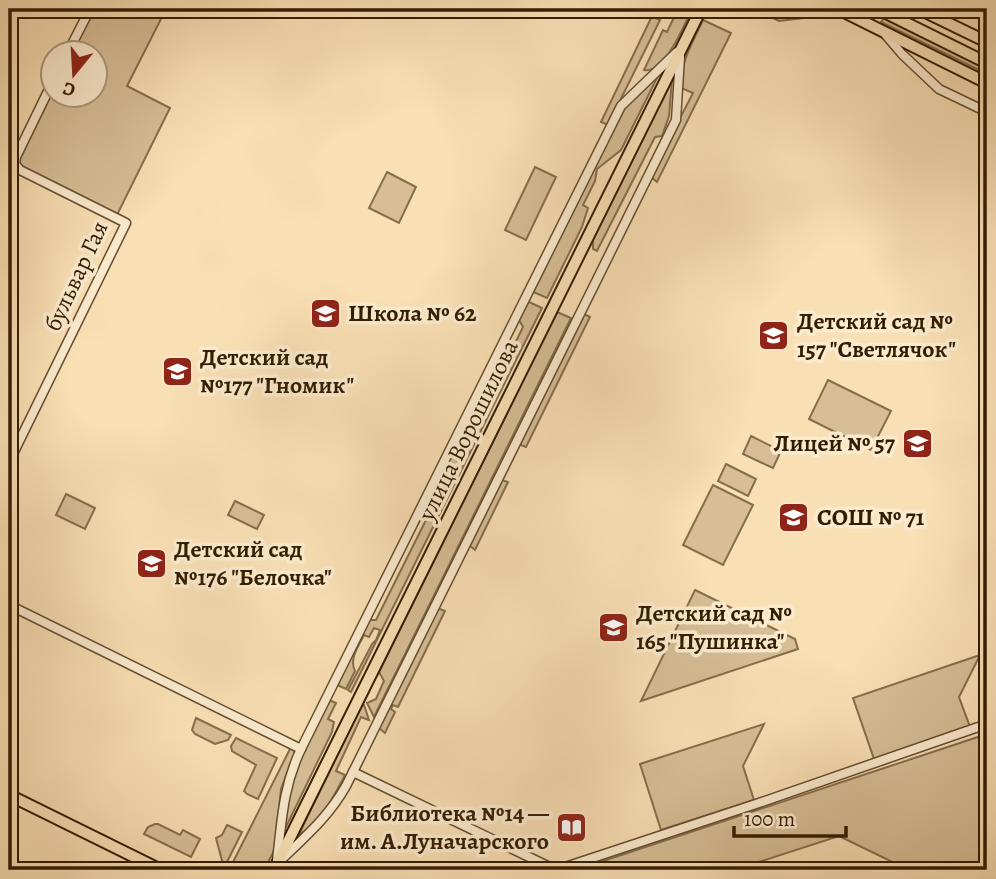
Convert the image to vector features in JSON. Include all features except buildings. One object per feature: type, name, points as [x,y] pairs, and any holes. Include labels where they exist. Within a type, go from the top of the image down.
[{"type":"main road","name":"улица Ворошилова","points":[[275,867],[701,9]]},
{"type":"main road","points":[[838,9],[987,83]]},
{"type":"main road","points":[[878,9],[987,62]]},
{"type":"main road","points":[[919,9],[987,42]]},
{"type":"main road","points":[[9,795],[161,870]]},
{"type":"street","points":[[75,38],[90,9]]},
{"type":"street","points":[[977,9],[987,11]]},
{"type":"street","points":[[883,31],[902,54],[939,89],[987,112]]},
{"type":"street","points":[[275,867],[287,782],[301,749],[621,106],[681,49]]},
{"type":"street","points":[[275,867],[336,804],[353,772],[676,120],[681,49]]},
{"type":"street","name":"бульвар Гая","points":[[9,462],[126,223],[20,170],[16,157],[40,108]]},
{"type":"street","points":[[9,605],[301,749]]},
{"type":"street","points":[[353,772],[556,870],[987,724]]},
{"type":"shaded area","points":[[94,9],[166,9],[127,86],[170,108],[117,215],[17,164],[44,108],[108,108],[108,38],[79,38]]},
{"type":"shaded area","points":[[674,9],[692,9],[666,57],[652,69],[644,70],[663,30],[667,32],[677,11]]},
{"type":"shaded area","points":[[754,9],[822,9],[829,15],[779,21]]},
{"type":"shaded area","points":[[652,16],[660,20],[608,125],[601,122]]},
{"type":"shaded area","points":[[884,18],[987,69],[987,74],[881,22]]},
{"type":"shaded area","points":[[703,20],[731,33],[657,182],[651,177],[652,172],[693,93],[679,87],[685,60]]},
{"type":"shaded area","points":[[659,74],[621,150],[597,169],[595,181],[583,205],[588,208],[582,227],[547,298],[531,291],[622,111]]},
{"type":"shaded area","points":[[672,80],[669,116],[662,136],[655,137],[597,251],[593,249],[593,239]]},
{"type":"shaded area","points":[[535,167],[556,177],[526,240],[505,230]]},
{"type":"shaded area","points":[[387,172],[416,187],[399,223],[369,208]]},
{"type":"shaded area","points":[[527,301],[542,308],[351,692],[348,690],[380,630],[374,628],[369,637],[364,635],[354,657],[355,671],[346,689],[337,685],[367,624],[370,620],[376,620],[428,516],[424,509],[468,419],[479,417],[523,327],[518,318]]},
{"type":"shaded area","points":[[557,312],[571,318],[374,717],[367,703],[376,699],[384,681],[379,672]]},
{"type":"shaded area","points":[[582,313],[590,317],[526,447],[518,444]]},
{"type":"shaded area","points":[[828,380],[891,411],[871,450],[809,419]]},
{"type":"shaded area","points":[[751,436],[781,451],[773,468],[743,454]]},
{"type":"shaded area","points":[[726,464],[756,479],[748,496],[718,481]]},
{"type":"shaded area","points":[[502,480],[508,482],[475,550],[469,545]]},
{"type":"shaded area","points":[[713,485],[753,505],[723,565],[683,545]]},
{"type":"shaded area","points":[[66,494],[95,508],[85,529],[56,515]]},
{"type":"shaded area","points":[[235,501],[264,515],[257,529],[228,515]]},
{"type":"shaded area","points":[[695,590],[795,639],[798,649],[641,701]]},
{"type":"shaded area","points":[[437,608],[445,611],[398,707],[393,705],[391,709],[395,712],[385,733],[379,728]]},
{"type":"shaded area","points":[[980,655],[959,697],[970,727],[874,759],[853,698]]},
{"type":"shaded area","points":[[329,700],[336,703],[328,719],[334,722],[332,732],[285,829],[287,799],[296,767]]},
{"type":"shaded area","points":[[362,704],[369,720],[361,717],[336,771],[345,775],[326,809],[298,836]]},
{"type":"shaded area","points":[[196,718],[231,735],[228,740],[215,744],[192,730]]},
{"type":"shaded area","points":[[764,724],[743,766],[754,800],[661,830],[640,764]]},
{"type":"shaded area","points":[[987,734],[987,870],[909,870],[839,836],[734,870],[576,870]]},
{"type":"shaded area","points":[[236,738],[277,758],[258,799],[244,791],[256,765],[232,751],[231,746]]},
{"type":"shaded area","points":[[291,747],[294,755],[281,789],[275,849],[264,870],[229,870]]},
{"type":"shaded area","points":[[155,824],[180,835],[183,830],[200,839],[191,857],[144,834],[148,827]]},
{"type":"shaded area","points":[[227,825],[242,832],[224,868],[216,838],[222,835]]},
{"type":"place","name":"Школа № 62","points":[[325,313]]},
{"type":"place","name":"Детский сад № 157 \"Светлячок\"","points":[[774,335]]},
{"type":"place","name":"Детский сад №177 \"Гномик\"","points":[[177,371]]},
{"type":"place","name":"Лицей № 57","points":[[918,443]]},
{"type":"place","name":"СОШ № 71","points":[[794,517]]},
{"type":"place","name":"Детский сад №176 \"Белочка\"","points":[[151,563]]},
{"type":"place","name":"Детский сад № 165 \"Пушинка\"","points":[[613,627]]},
{"type":"place","name":"Библиотека №14 — им. А.Луначарского","points":[[572,827]]}]
